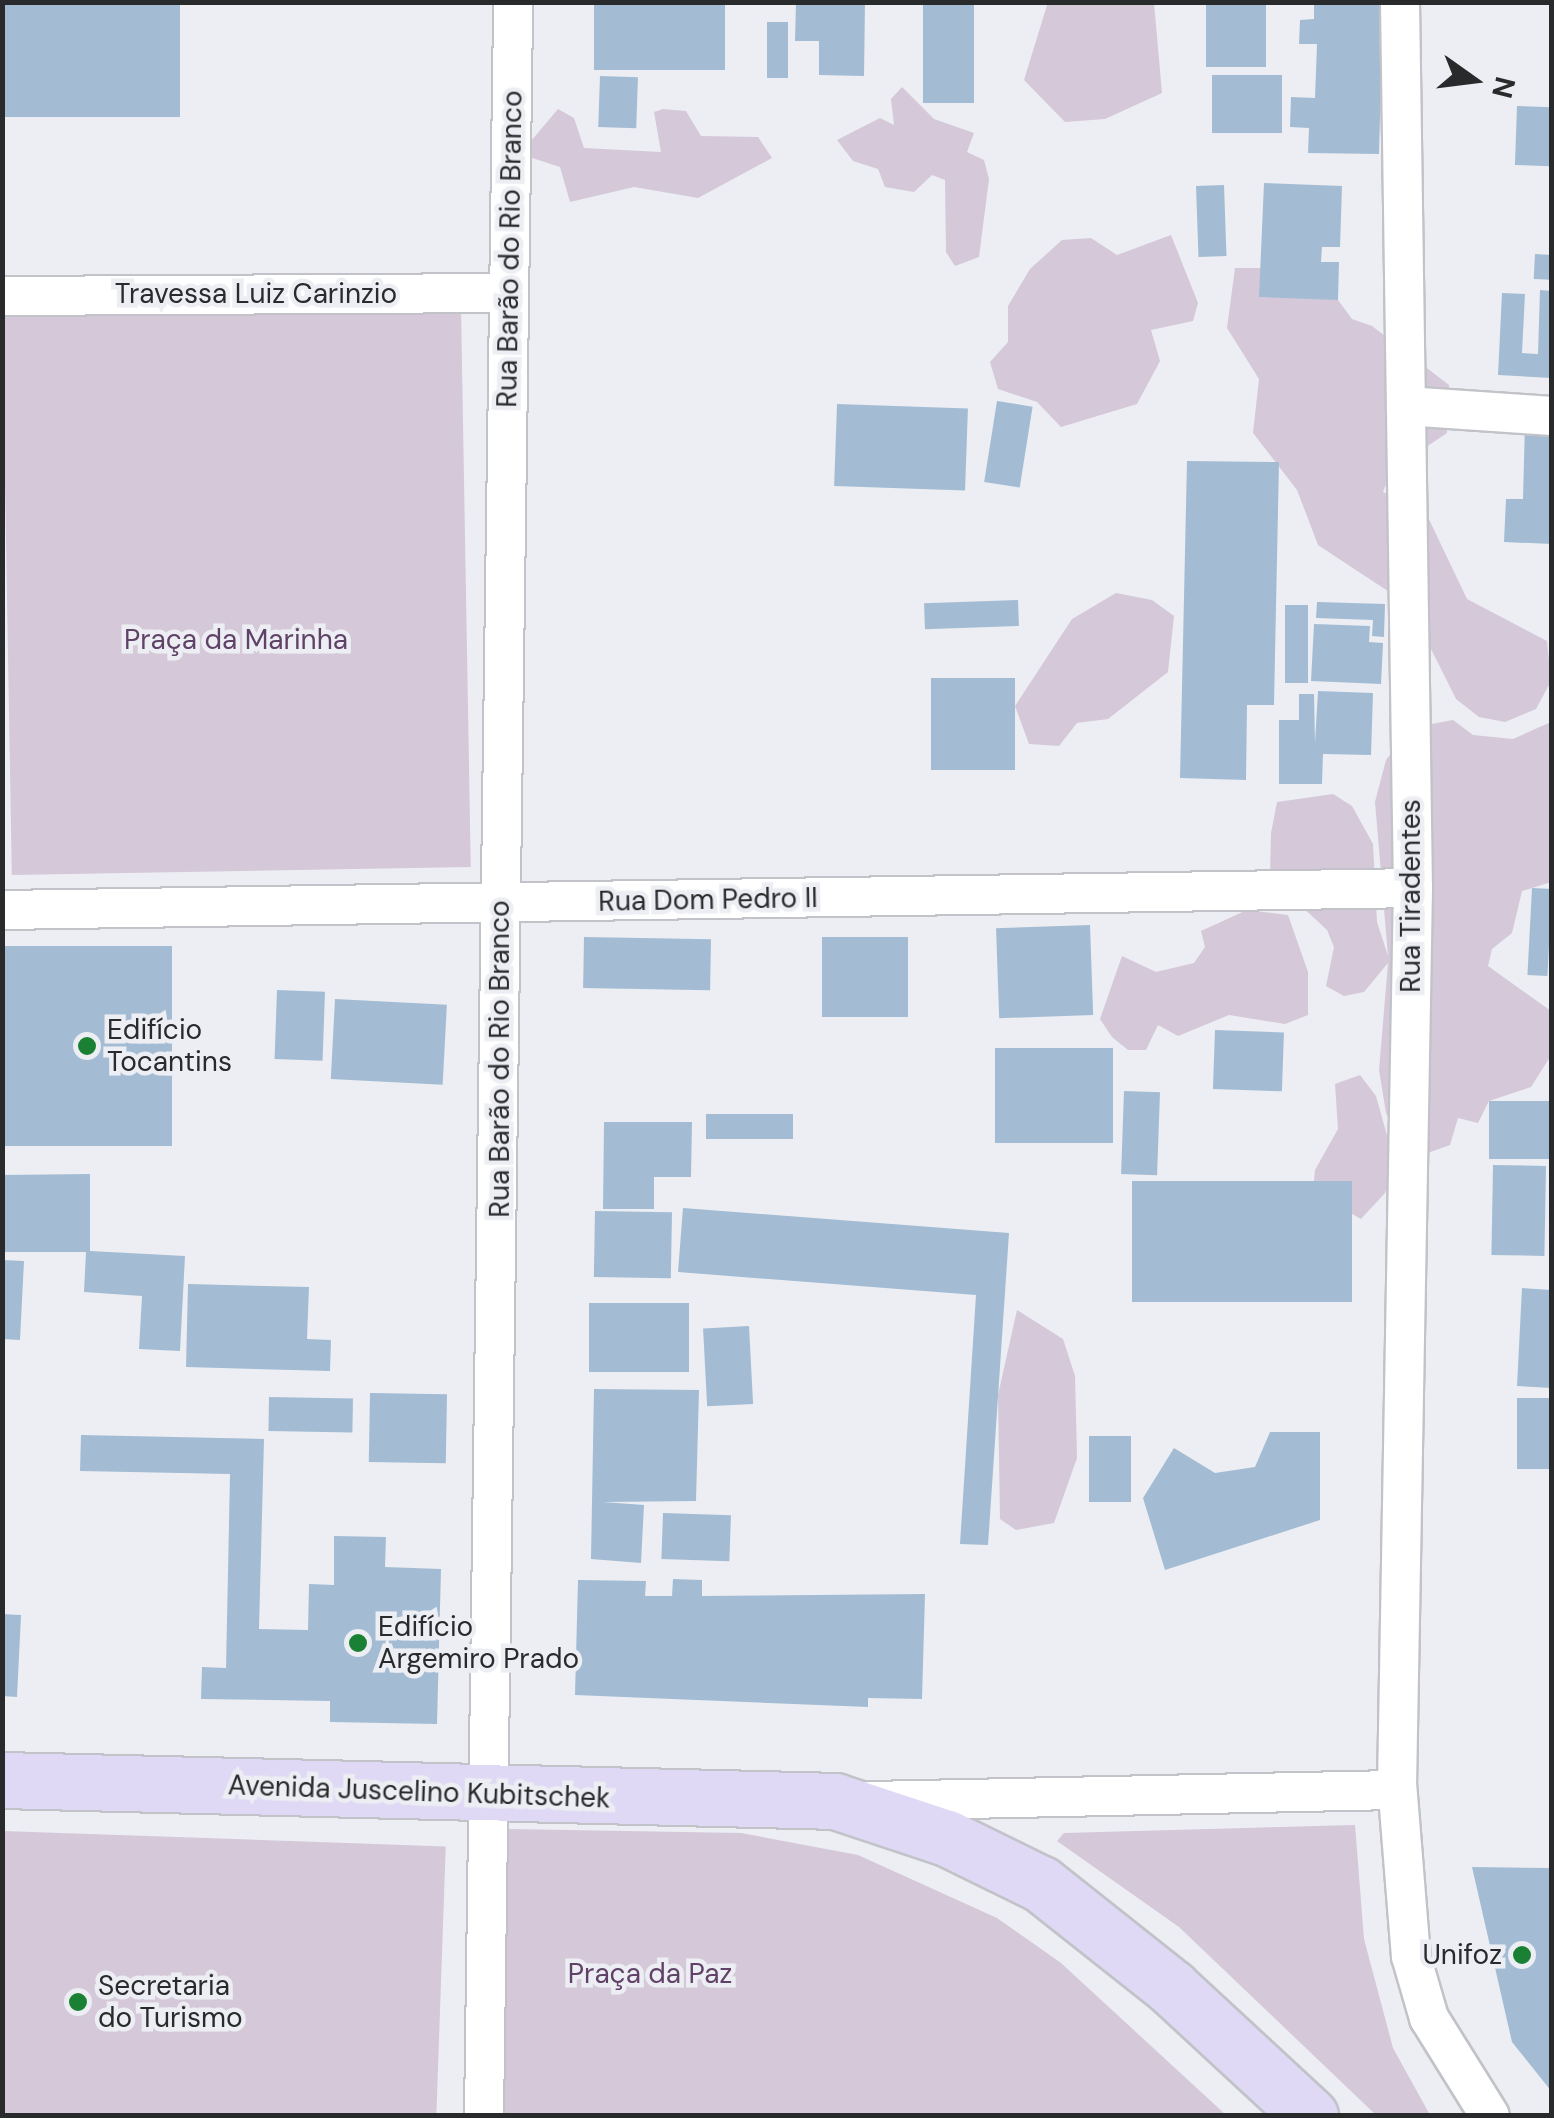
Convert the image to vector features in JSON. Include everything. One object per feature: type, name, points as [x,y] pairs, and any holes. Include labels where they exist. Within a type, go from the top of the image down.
[{"type":"main road","name":"Avenida Juscelino Kubitschek","points":[[2,1780],[835,1801],[946,1838],[1041,1884],[1172,1988],[1310,2116]]},
{"type":"street","name":"Rua Barão do Rio Branco","points":[[484,2116],[487,1794],[498,1444],[500,904],[513,2]]},
{"type":"street","name":"Rua Tiradentes","points":[[1400,2],[1413,888],[1398,1790],[1411,1956],[1429,2018],[1490,2116]]},
{"type":"street","name":"Travessa Luiz Carinzio","points":[[2,296],[509,293]]},
{"type":"street","points":[[1406,406],[1552,416]]},
{"type":"street","name":"Rua Dom Pedro II","points":[[2,910],[1413,888]]},
{"type":"street","name":"Avenida Juscelino Kubitschek","points":[[835,1801],[1398,1790]]},
{"type":"green space","points":[[1048,2],[1154,3],[1162,93],[1105,119],[1065,122],[1024,80]]},
{"type":"green space","points":[[902,87],[934,119],[974,133],[967,152],[984,160],[989,179],[979,257],[955,266],[946,252],[945,180],[932,175],[914,192],[885,187],[878,169],[853,161],[837,140],[880,118],[894,125],[891,99]]},
{"type":"green space","points":[[558,109],[574,118],[584,148],[661,152],[654,112],[663,109],[686,111],[701,136],[758,137],[772,158],[698,198],[634,187],[570,202],[560,167],[520,154]]},
{"type":"green space","points":[[1171,235],[1198,303],[1193,321],[1151,330],[1160,361],[1137,404],[1061,427],[1037,402],[998,389],[990,362],[1008,342],[1008,306],[1030,269],[1062,240],[1091,238],[1117,255]]},
{"type":"green space","points":[[1235,268],[1261,268],[1338,300],[1352,319],[1372,326],[1449,385],[1447,433],[1392,470],[1383,492],[1425,511],[1467,599],[1547,641],[1551,681],[1536,709],[1505,722],[1479,717],[1456,699],[1409,605],[1318,545],[1297,490],[1253,433],[1259,379],[1227,328]]},
{"type":"green space","name":"Praça da Marinha","points":[[461,308],[471,867],[12,875],[2,316]]},
{"type":"green space","points":[[1116,593],[1152,600],[1174,616],[1168,672],[1108,719],[1077,723],[1059,746],[1029,744],[1015,706],[1072,619]]},
{"type":"green space","points":[[1453,720],[1473,735],[1513,739],[1551,722],[1551,882],[1522,891],[1512,933],[1492,949],[1488,966],[1551,1011],[1550,1057],[1531,1087],[1489,1101],[1478,1123],[1458,1118],[1450,1145],[1408,1160],[1386,1113],[1379,1070],[1388,963],[1364,992],[1344,996],[1326,986],[1334,947],[1327,930],[1270,877],[1271,833],[1277,802],[1333,794],[1352,806],[1373,844],[1377,922],[1388,956],[1375,802],[1386,760],[1410,728]]},
{"type":"green space","points":[[1247,910],[1288,915],[1308,972],[1308,1015],[1285,1024],[1229,1015],[1178,1036],[1158,1025],[1146,1050],[1128,1050],[1112,1037],[1100,1019],[1122,956],[1156,972],[1194,963],[1205,947],[1201,931]]},
{"type":"green space","points":[[1360,1075],[1376,1096],[1395,1164],[1385,1193],[1361,1219],[1313,1192],[1315,1170],[1338,1129],[1335,1084]]},
{"type":"green space","points":[[1017,1310],[1063,1339],[1075,1376],[1077,1458],[1054,1523],[1016,1530],[1000,1519],[998,1395]]},
{"type":"green space","points":[[1355,1825],[1364,1939],[1393,2048],[1430,2115],[1376,2115],[1179,1927],[1057,1841],[1064,1833]]},
{"type":"green space","name":"Praça da Paz","points":[[503,1829],[741,1833],[858,1855],[997,1918],[1061,1963],[1226,2115],[501,2116]]},
{"type":"green space","points":[[3,1831],[446,1846],[436,2116],[2,2115]]},
{"type":"building","points":[[2,2],[180,2],[180,117],[2,117]]},
{"type":"building","points":[[594,2],[725,2],[725,70],[594,70]]},
{"type":"building","points":[[796,2],[865,2],[864,76],[819,75],[819,41],[795,41]]},
{"type":"building","points":[[923,2],[974,2],[974,103],[923,103]]},
{"type":"building","points":[[1206,2],[1266,2],[1266,67],[1206,67]]},
{"type":"building","points":[[1314,2],[1383,2],[1379,154],[1308,153],[1309,128],[1290,127],[1291,97],[1315,98],[1317,44],[1299,44],[1300,20],[1314,19]]},
{"type":"building","points":[[767,22],[788,22],[788,78],[767,78]]},
{"type":"building","points":[[1212,75],[1282,75],[1282,133],[1212,133]]},
{"type":"building","points":[[600,76],[638,77],[636,128],[598,127]]},
{"type":"building","points":[[1517,106],[1552,107],[1550,166],[1515,165]]},
{"type":"building","points":[[1264,183],[1342,186],[1340,247],[1322,247],[1321,262],[1339,262],[1338,300],[1259,297]]},
{"type":"building","points":[[1224,185],[1226,256],[1198,257],[1196,186]]},
{"type":"building","points":[[1535,254],[1552,255],[1551,280],[1534,279]]},
{"type":"building","points":[[1540,290],[1552,291],[1552,378],[1498,375],[1502,293],[1525,294],[1522,353],[1538,354]]},
{"type":"building","points":[[997,401],[1033,407],[1020,488],[984,482]]},
{"type":"building","points":[[837,404],[968,409],[965,491],[834,486]]},
{"type":"building","points":[[1525,422],[1552,423],[1552,544],[1504,542],[1506,499],[1523,499]]},
{"type":"building","points":[[1187,461],[1279,462],[1274,705],[1247,705],[1246,780],[1180,778]]},
{"type":"building","points":[[1018,600],[1019,626],[925,629],[924,603]]},
{"type":"building","points":[[1317,602],[1385,604],[1384,637],[1372,636],[1373,620],[1316,618]]},
{"type":"building","points":[[1285,605],[1308,605],[1308,683],[1285,683]]},
{"type":"building","points":[[1314,624],[1370,626],[1369,642],[1383,643],[1381,684],[1311,681]]},
{"type":"building","points":[[931,678],[1015,678],[1015,770],[931,770]]},
{"type":"building","points":[[1318,691],[1373,693],[1371,755],[1323,754],[1322,784],[1279,784],[1279,720],[1299,720],[1299,694],[1314,694],[1315,743]]},
{"type":"building","points":[[1532,888],[1552,889],[1547,976],[1527,975]]},
{"type":"building","points":[[1090,925],[1093,1015],[999,1018],[996,928]]},
{"type":"building","points":[[584,937],[711,939],[710,990],[583,988]]},
{"type":"building","points":[[822,937],[908,937],[908,1017],[822,1017]]},
{"type":"building","name":"Edifício Tocantins","points":[[2,946],[172,946],[172,1146],[2,1146]]},
{"type":"building","points":[[277,990],[325,992],[323,1061],[275,1059]]},
{"type":"building","points":[[335,999],[447,1005],[443,1085],[331,1079]]},
{"type":"building","points":[[1215,1030],[1284,1032],[1282,1091],[1213,1089]]},
{"type":"building","points":[[995,1048],[1113,1048],[1113,1143],[995,1143]]},
{"type":"building","points":[[1124,1091],[1160,1092],[1157,1175],[1121,1174]]},
{"type":"building","points":[[1489,1101],[1552,1101],[1552,1159],[1489,1159]]},
{"type":"building","points":[[706,1114],[793,1114],[793,1139],[706,1139]]},
{"type":"building","points":[[604,1122],[692,1122],[691,1177],[654,1177],[654,1209],[603,1209]]},
{"type":"building","points":[[1493,1165],[1546,1166],[1544,1256],[1491,1255]]},
{"type":"building","points":[[90,1174],[90,1251],[185,1256],[180,1351],[139,1349],[142,1296],[84,1292],[86,1252],[2,1252],[2,1175]]},
{"type":"building","points":[[1132,1181],[1352,1181],[1352,1302],[1132,1302]]},
{"type":"building","points":[[683,1208],[1009,1233],[988,1545],[960,1544],[976,1295],[678,1272]]},
{"type":"building","points":[[595,1211],[672,1212],[671,1278],[594,1277]]},
{"type":"building","points":[[2,1260],[24,1261],[20,1340],[2,1339]]},
{"type":"building","points":[[188,1284],[309,1287],[307,1339],[331,1340],[330,1371],[186,1367]]},
{"type":"building","points":[[1522,1288],[1552,1290],[1552,1388],[1517,1386]]},
{"type":"building","points":[[589,1303],[689,1303],[689,1372],[589,1372]]},
{"type":"building","points":[[749,1326],[753,1404],[707,1406],[703,1328]]},
{"type":"building","points":[[594,1389],[699,1390],[696,1501],[603,1502],[644,1505],[641,1563],[591,1559]]},
{"type":"building","points":[[370,1393],[447,1394],[446,1463],[369,1462]]},
{"type":"building","points":[[269,1397],[353,1398],[352,1432],[268,1431]]},
{"type":"building","points":[[1517,1398],[1552,1398],[1552,1469],[1517,1469]]},
{"type":"building","points":[[1270,1432],[1320,1432],[1320,1520],[1165,1570],[1143,1498],[1174,1448],[1215,1473],[1255,1467]]},
{"type":"building","points":[[81,1435],[264,1439],[259,1629],[308,1630],[309,1584],[334,1585],[334,1536],[386,1537],[385,1567],[441,1569],[437,1724],[330,1722],[330,1701],[201,1699],[202,1667],[226,1668],[230,1474],[80,1471]]},
{"type":"building","points":[[1089,1436],[1131,1436],[1131,1502],[1089,1502]]},
{"type":"building","points":[[663,1513],[731,1515],[729,1561],[661,1559]]},
{"type":"building","points":[[673,1579],[702,1580],[702,1596],[925,1594],[922,1699],[868,1698],[868,1707],[575,1695],[578,1580],[646,1581],[645,1596],[672,1596]]},
{"type":"building","points":[[2,1614],[21,1615],[17,1697],[2,1696]]},
{"type":"building","name":"Unifoz","points":[[1472,1867],[1552,1868],[1552,2092],[1512,2042]]},
{"type":"place","name":"Edifício Tocantins","points":[[87,1046]]},
{"type":"place","name":"Edifício Argemiro Prado","points":[[358,1643]]},
{"type":"place","name":"Unifoz","points":[[1522,1955]]},
{"type":"place","name":"Secretaria do Turismo","points":[[78,2002]]}]
